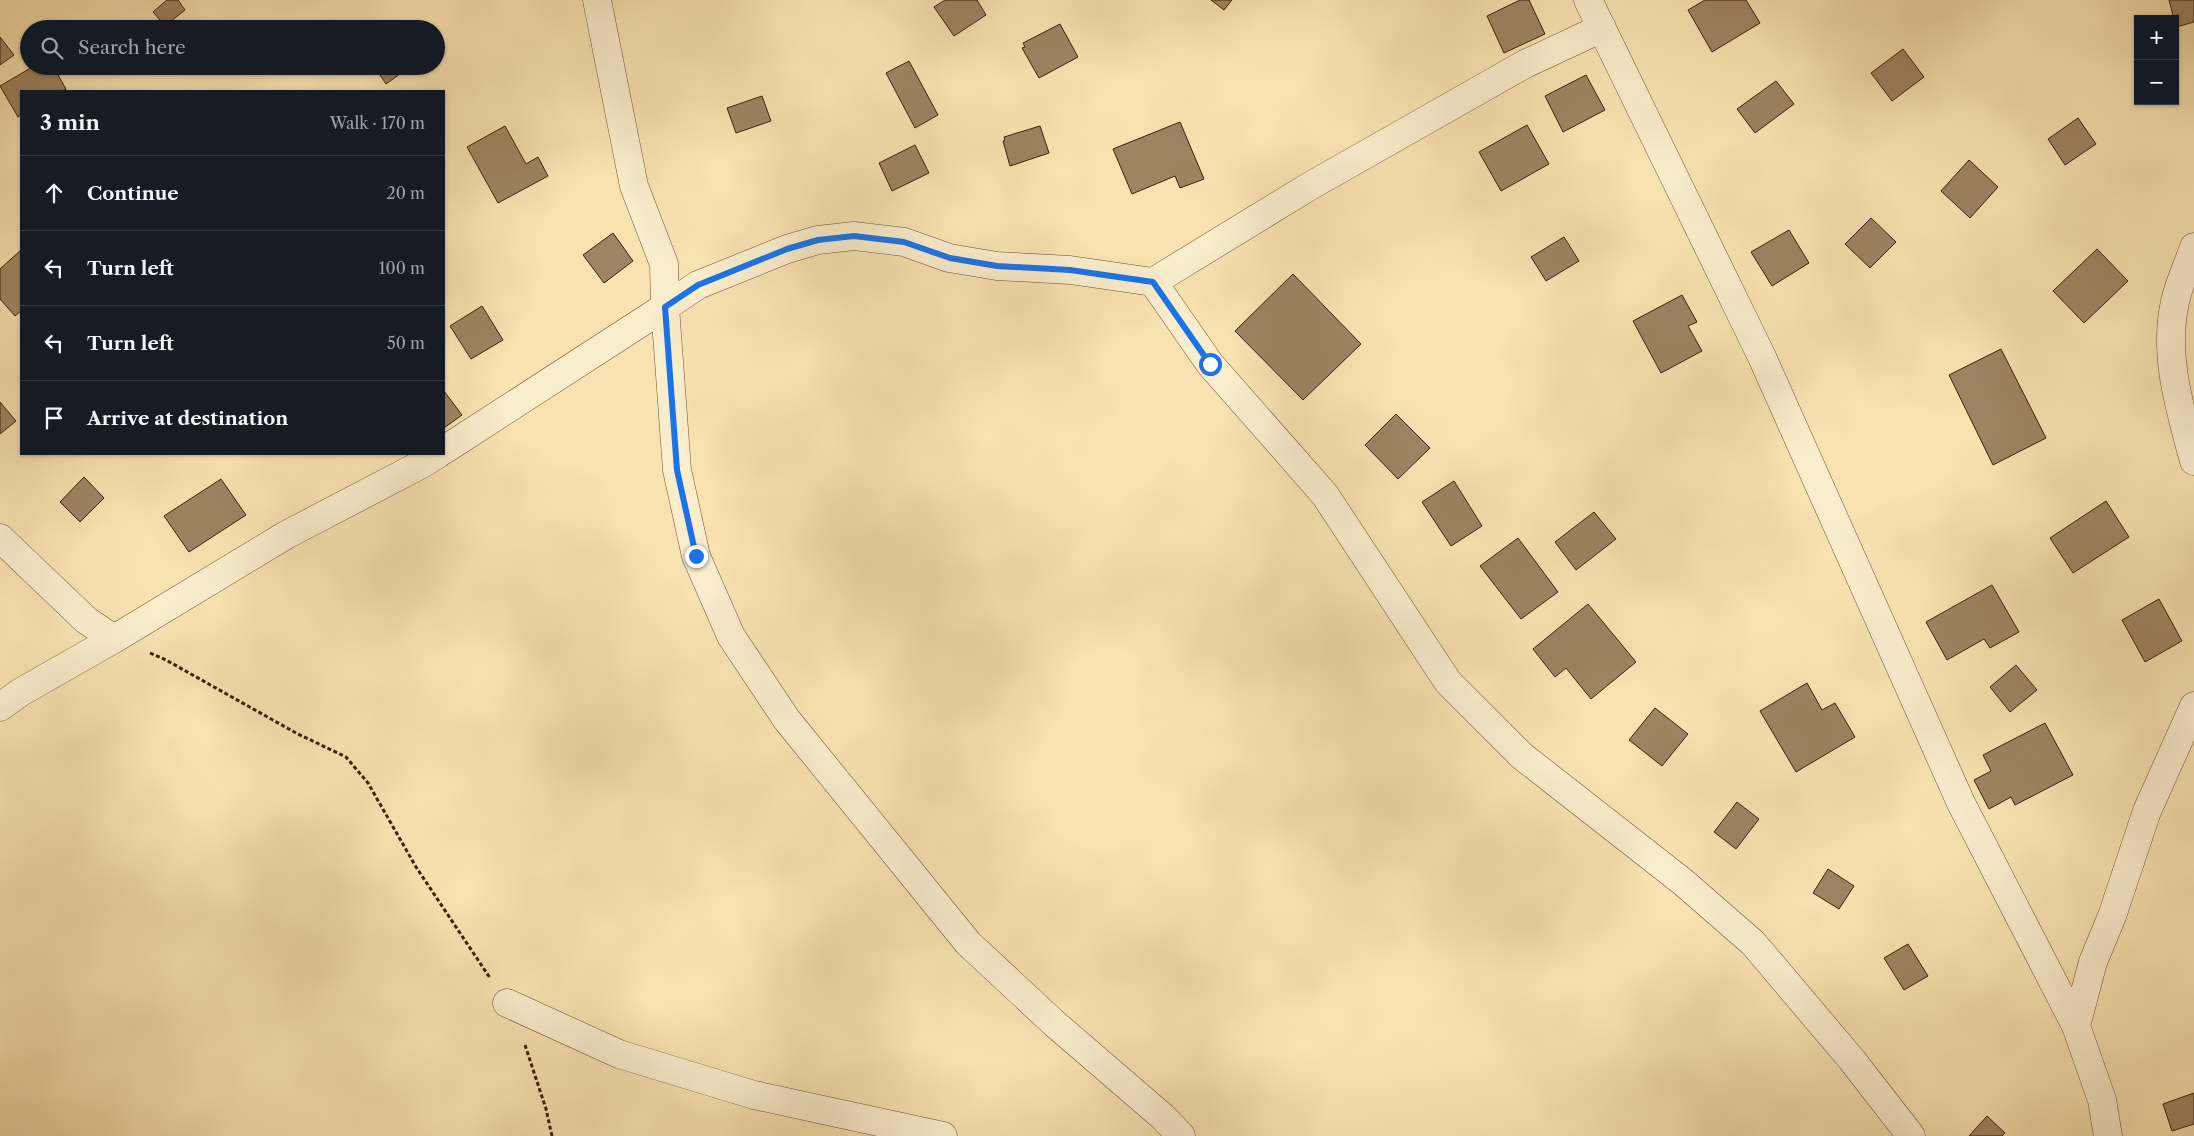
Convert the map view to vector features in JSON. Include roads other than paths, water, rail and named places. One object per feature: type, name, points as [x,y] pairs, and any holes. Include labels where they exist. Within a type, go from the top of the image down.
[{"type":"street","points":[[597,0],[634,186],[664,264],[665,307],[677,470],[696,556],[731,636],[787,720],[968,943],[1055,1024],[1163,1117],[1182,1136]]},
{"type":"street","points":[[1588,0],[1762,357],[1961,803],[2076,1026],[2102,1100],[2108,1136]]},
{"type":"street","points":[[445,449],[698,285],[787,249],[818,240],[854,236],[904,242],[950,258],[997,266],[1070,270],[1153,282],[1310,186],[1525,64],[1602,28]]},
{"type":"street","points":[[2194,247],[2175,302],[2170,351],[2180,409],[2194,461]]},
{"type":"street","points":[[1153,282],[1210,364],[1325,495],[1448,682],[1522,756],[1683,882],[1753,943],[1841,1046],[1911,1136]]},
{"type":"street","points":[[0,707],[21,692],[114,639],[286,535],[436,455]]},
{"type":"street","points":[[0,538],[86,620],[114,639]]},
{"type":"street","points":[[2076,1026],[2093,962],[2112,916],[2147,811],[2194,706]]},
{"type":"street","points":[[507,1003],[619,1054],[754,1095],[943,1136]]}]
